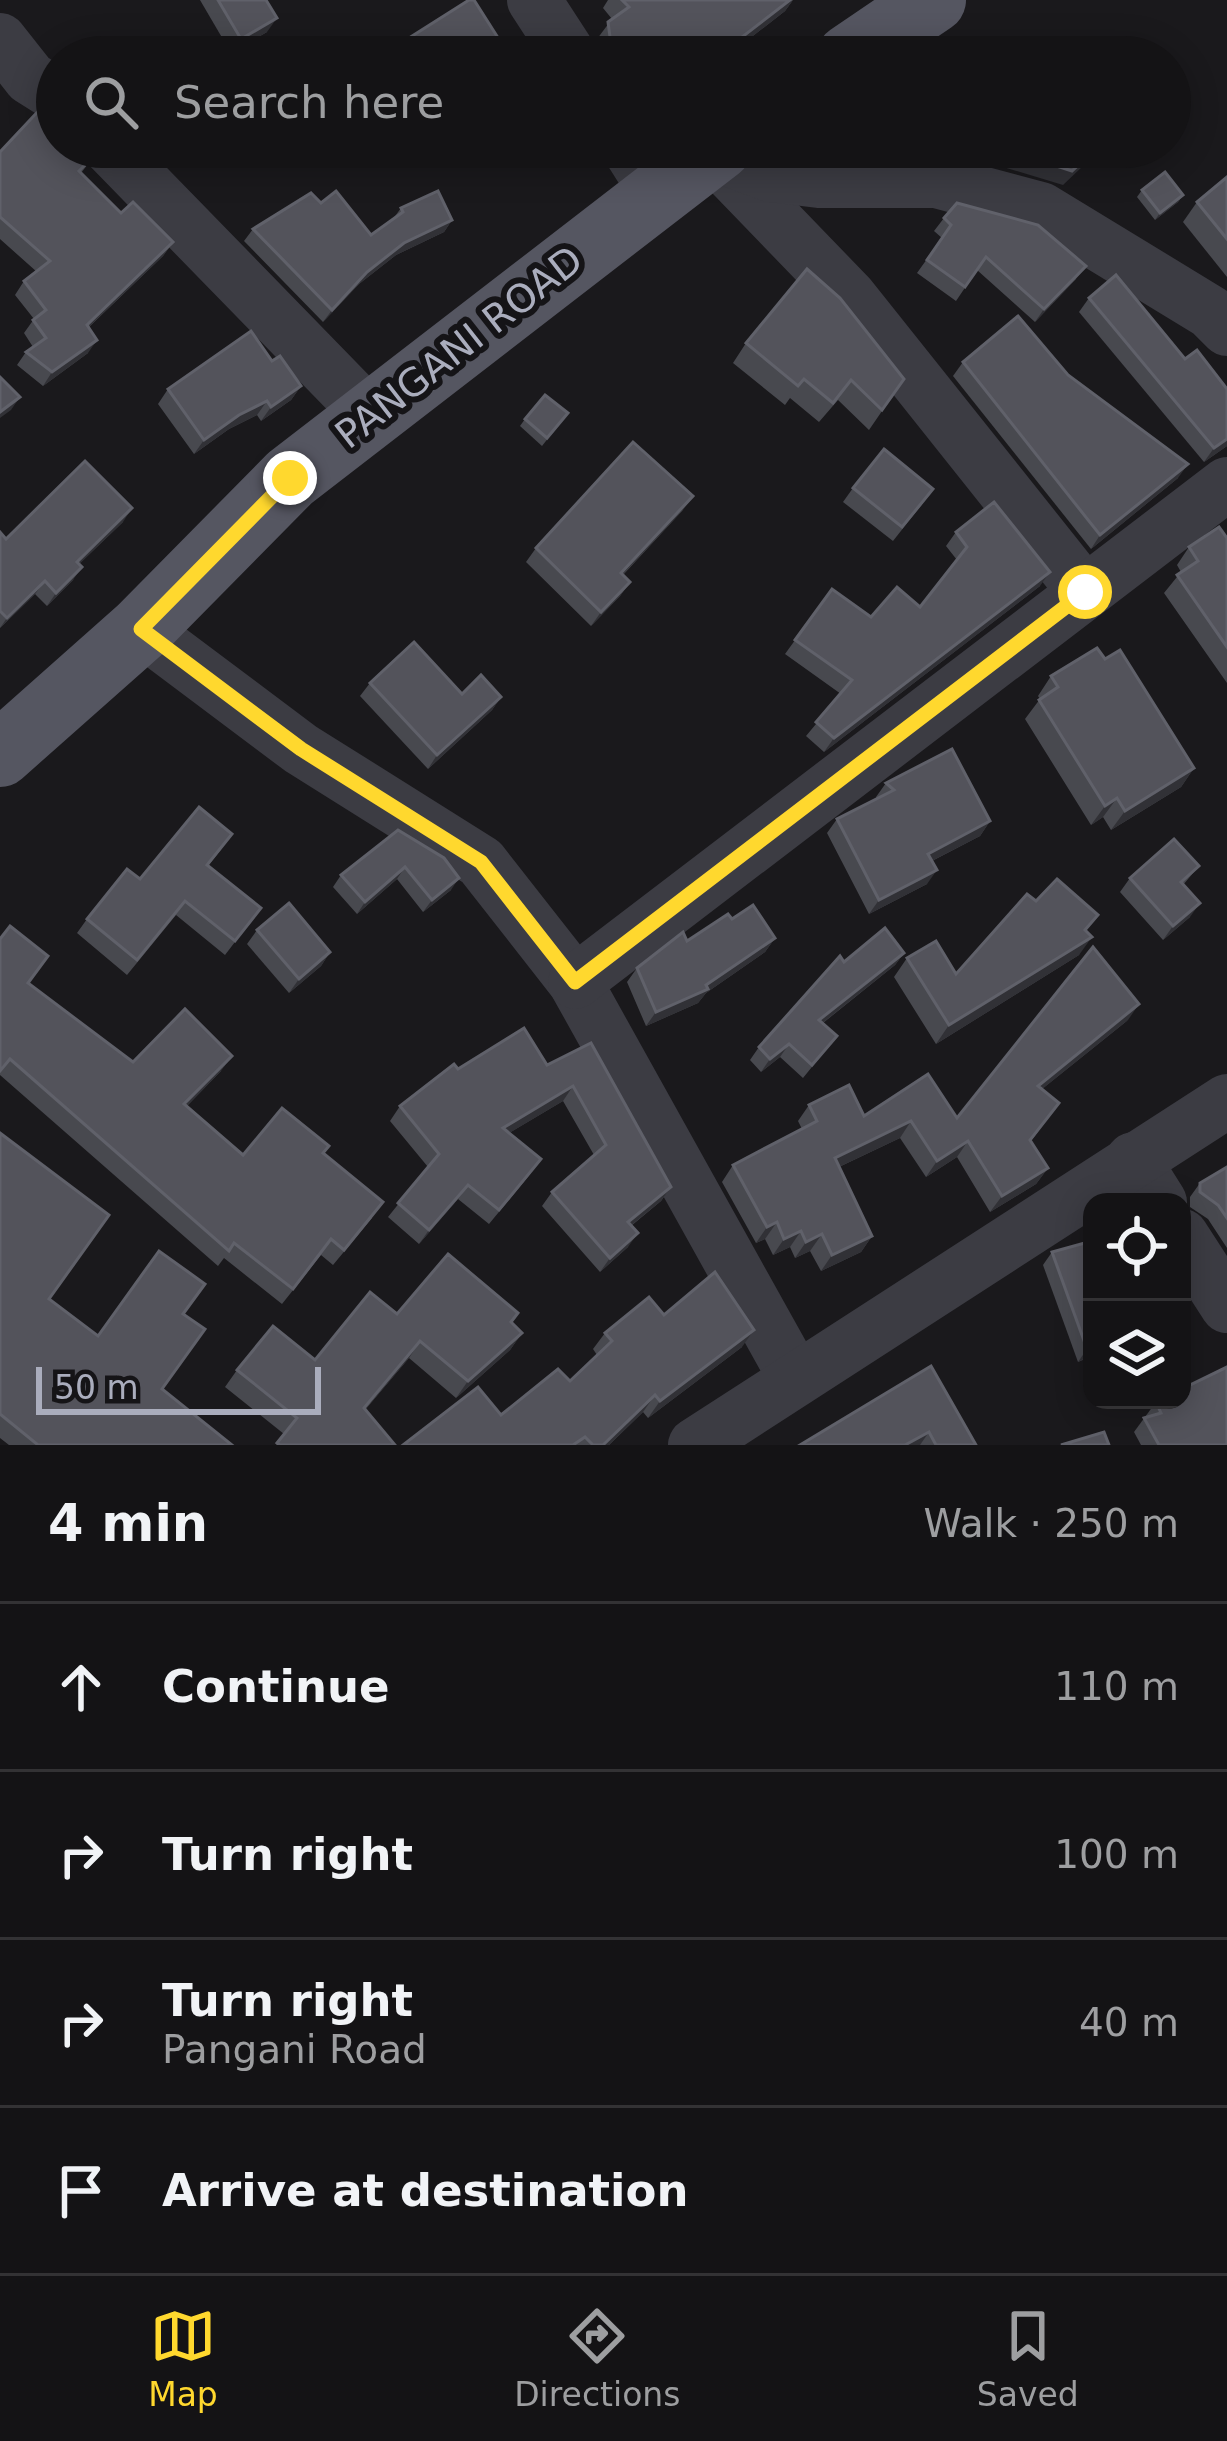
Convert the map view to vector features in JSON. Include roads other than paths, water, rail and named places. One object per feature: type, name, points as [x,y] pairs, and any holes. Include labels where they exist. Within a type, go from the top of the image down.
[{"type":"main road","points":[[880,36],[933,0]]},
{"type":"main road","name":"PANGANI ROAD","points":[[0,754],[141,629],[290,478],[371,416],[643,170]]},
{"type":"street","points":[[534,0],[557,36]]},
{"type":"street","points":[[0,40],[36,82]]},
{"type":"street","points":[[129,168],[371,416]]},
{"type":"street","points":[[732,168],[850,297],[1085,592]]},
{"type":"street","points":[[755,168],[819,182],[936,181],[1041,209],[1210,312],[1227,329]]},
{"type":"street","points":[[575,982],[1227,484]]},
{"type":"street","points":[[141,629],[301,749],[481,862],[575,982],[796,1379]]},
{"type":"street","points":[[695,1445],[796,1379],[1146,1181],[1227,1101]]},
{"type":"street","points":[[1191,1250],[1227,1306]]}]
